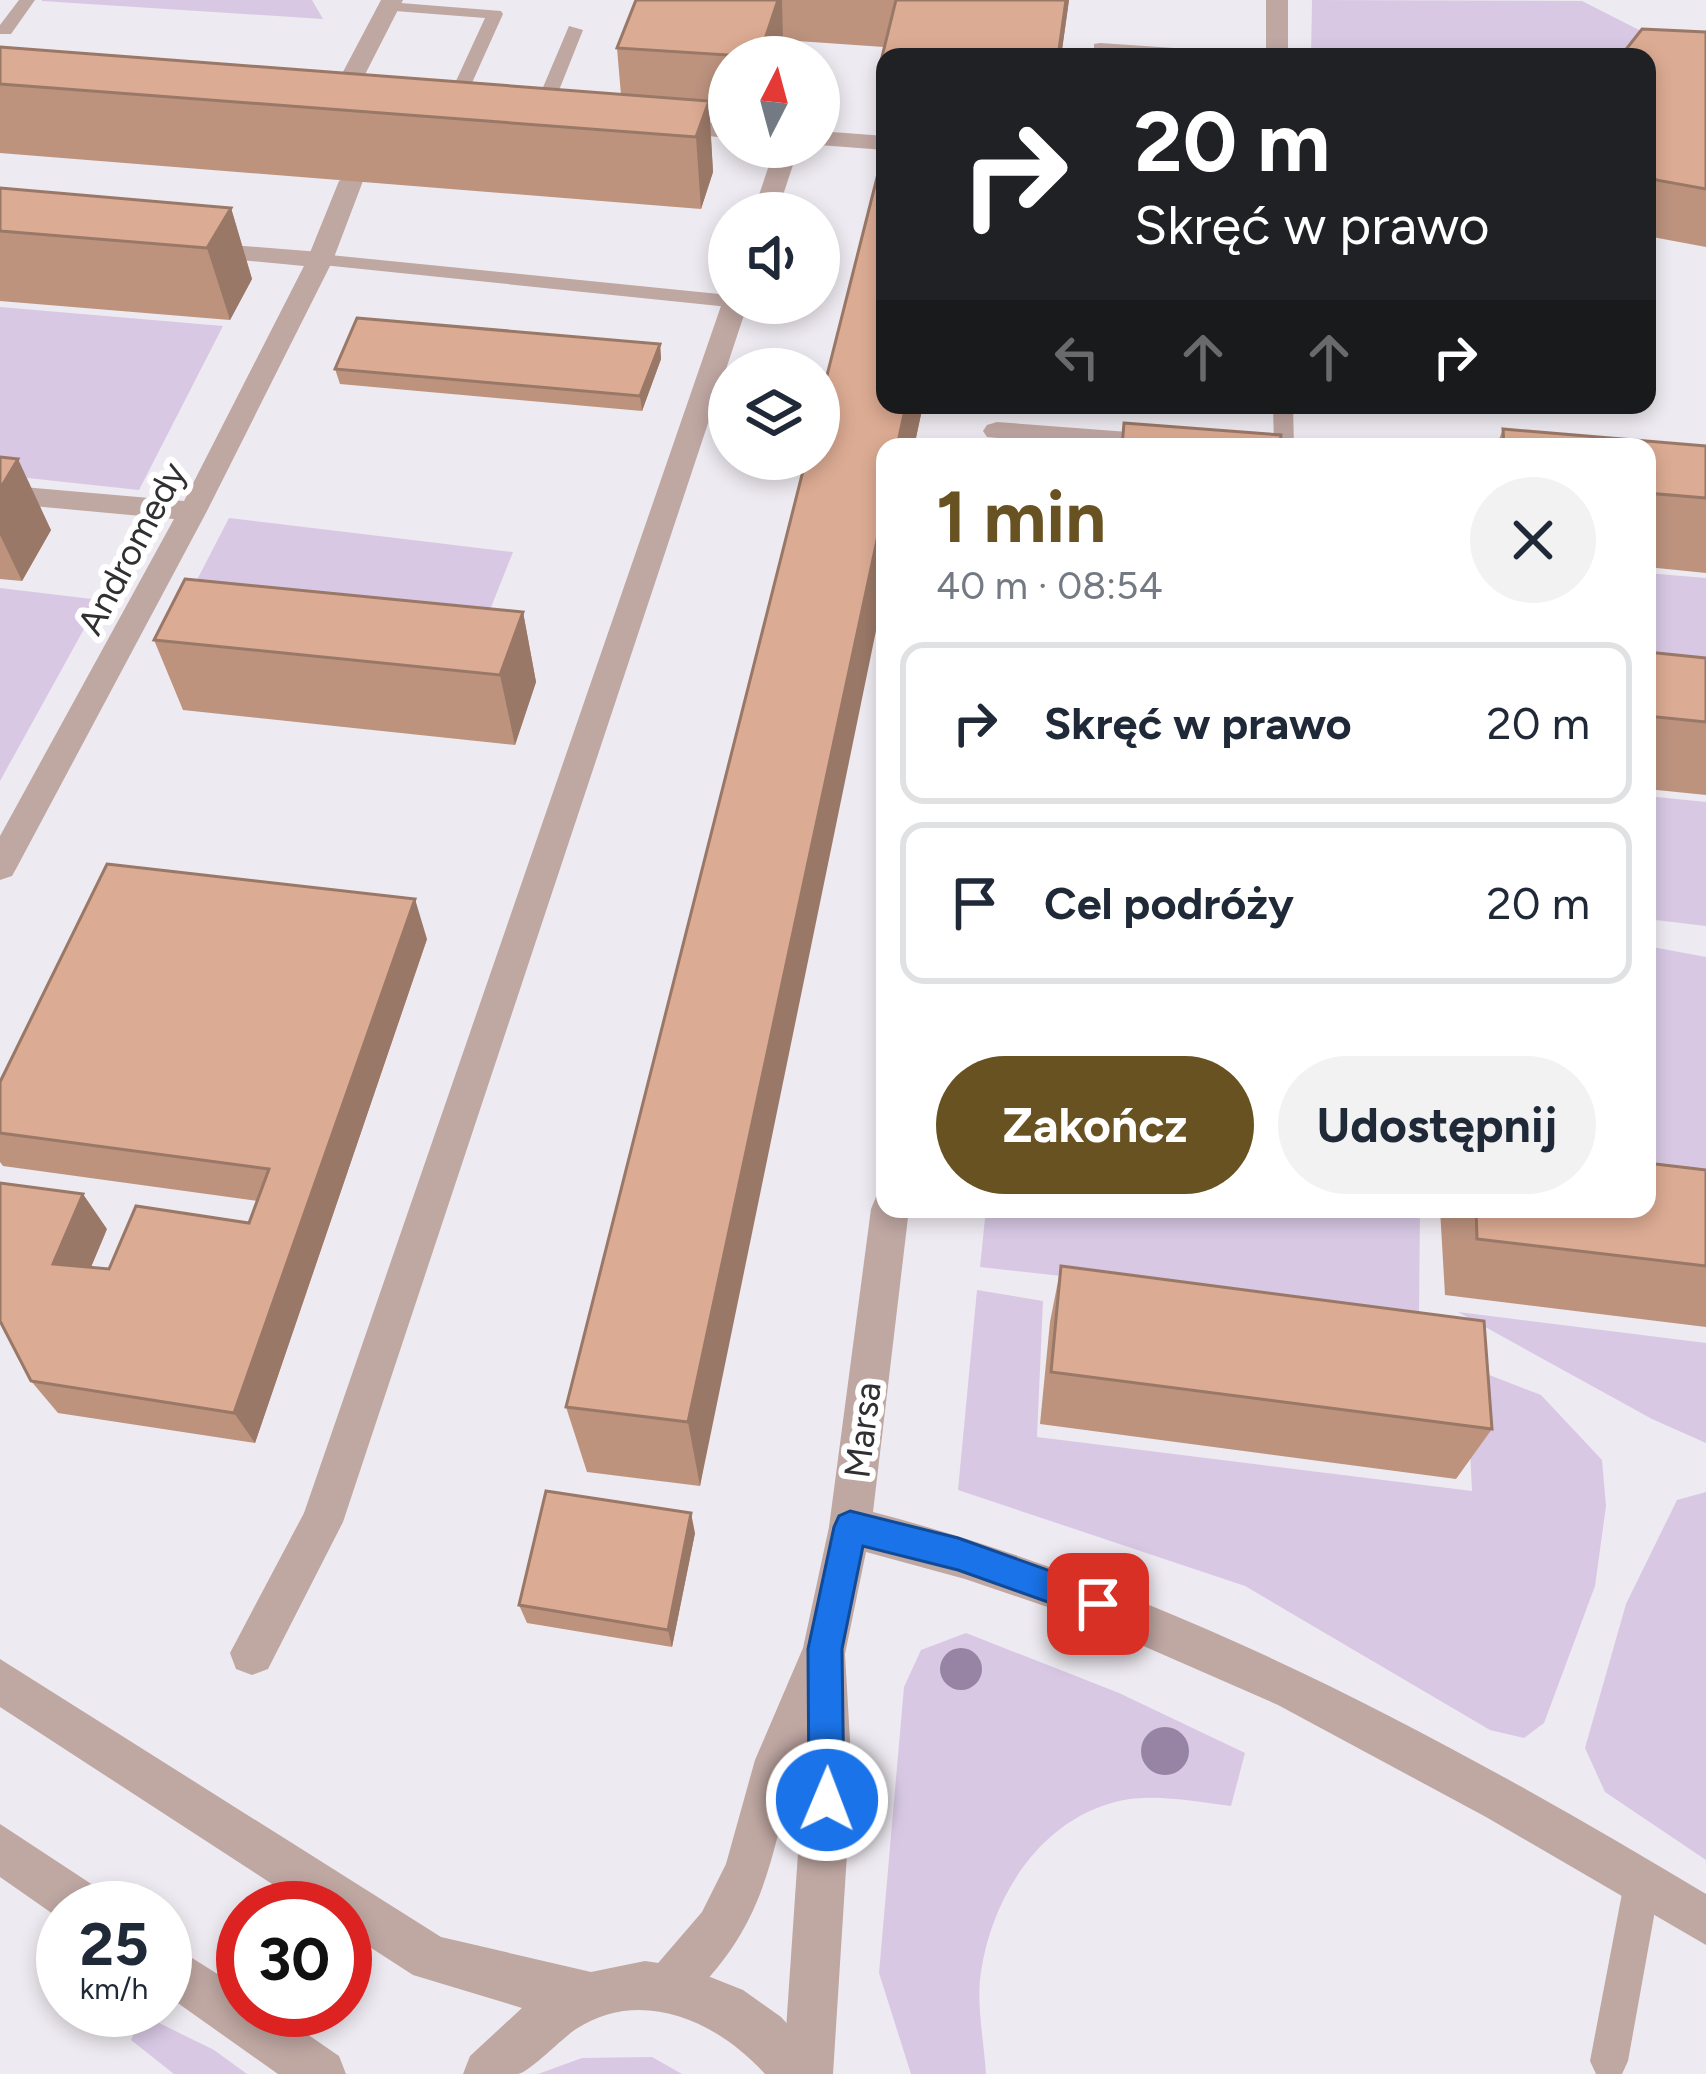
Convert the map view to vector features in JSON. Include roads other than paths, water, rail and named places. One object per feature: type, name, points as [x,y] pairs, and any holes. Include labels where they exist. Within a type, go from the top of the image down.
[{"type":"street","points":[[1277,0],[1277,48]]},
{"type":"street","points":[[372,106],[327,103],[390,4]]},
{"type":"street","points":[[634,124],[708,129]]},
{"type":"street","points":[[840,140],[876,142]]},
{"type":"street","name":"Andromedy","points":[[0,867],[193,511],[320,260],[351,181]]},
{"type":"street","points":[[160,248],[320,260]]},
{"type":"street","points":[[252,1653],[322,1522],[725,324]]},
{"type":"street","points":[[998,428],[1109,438]]},
{"type":"street","points":[[0,494],[193,511]]},
{"type":"street","name":"Marsa","points":[[670,1986],[719,1929],[748,1870],[778,1760],[825,1649],[850,1527],[889,1218]]},
{"type":"street","points":[[850,1527],[958,1554],[1222,1654],[1545,1822],[1706,1921]]},
{"type":"street","name":"Marsa","points":[[808,2074],[829,1775],[825,1649]]},
{"type":"street","points":[[0,1681],[430,1958],[588,1996]]},
{"type":"street","points":[[0,1848],[47,1881]]},
{"type":"street","points":[[192,1984],[321,2074]]},
{"type":"street","points":[[488,2074],[535,2026],[588,1996],[629,1986],[670,1986],[723,2003],[770,2037],[799,2074]]},
{"type":"lane","points":[[5,30],[27,0]]},
{"type":"lane","points":[[390,4],[495,14],[465,81]]},
{"type":"lane","points":[[540,118],[575,30]]},
{"type":"lane","points":[[320,260],[708,300]]},
{"type":"lane","points":[[1609,2061],[1642,1882]]}]
